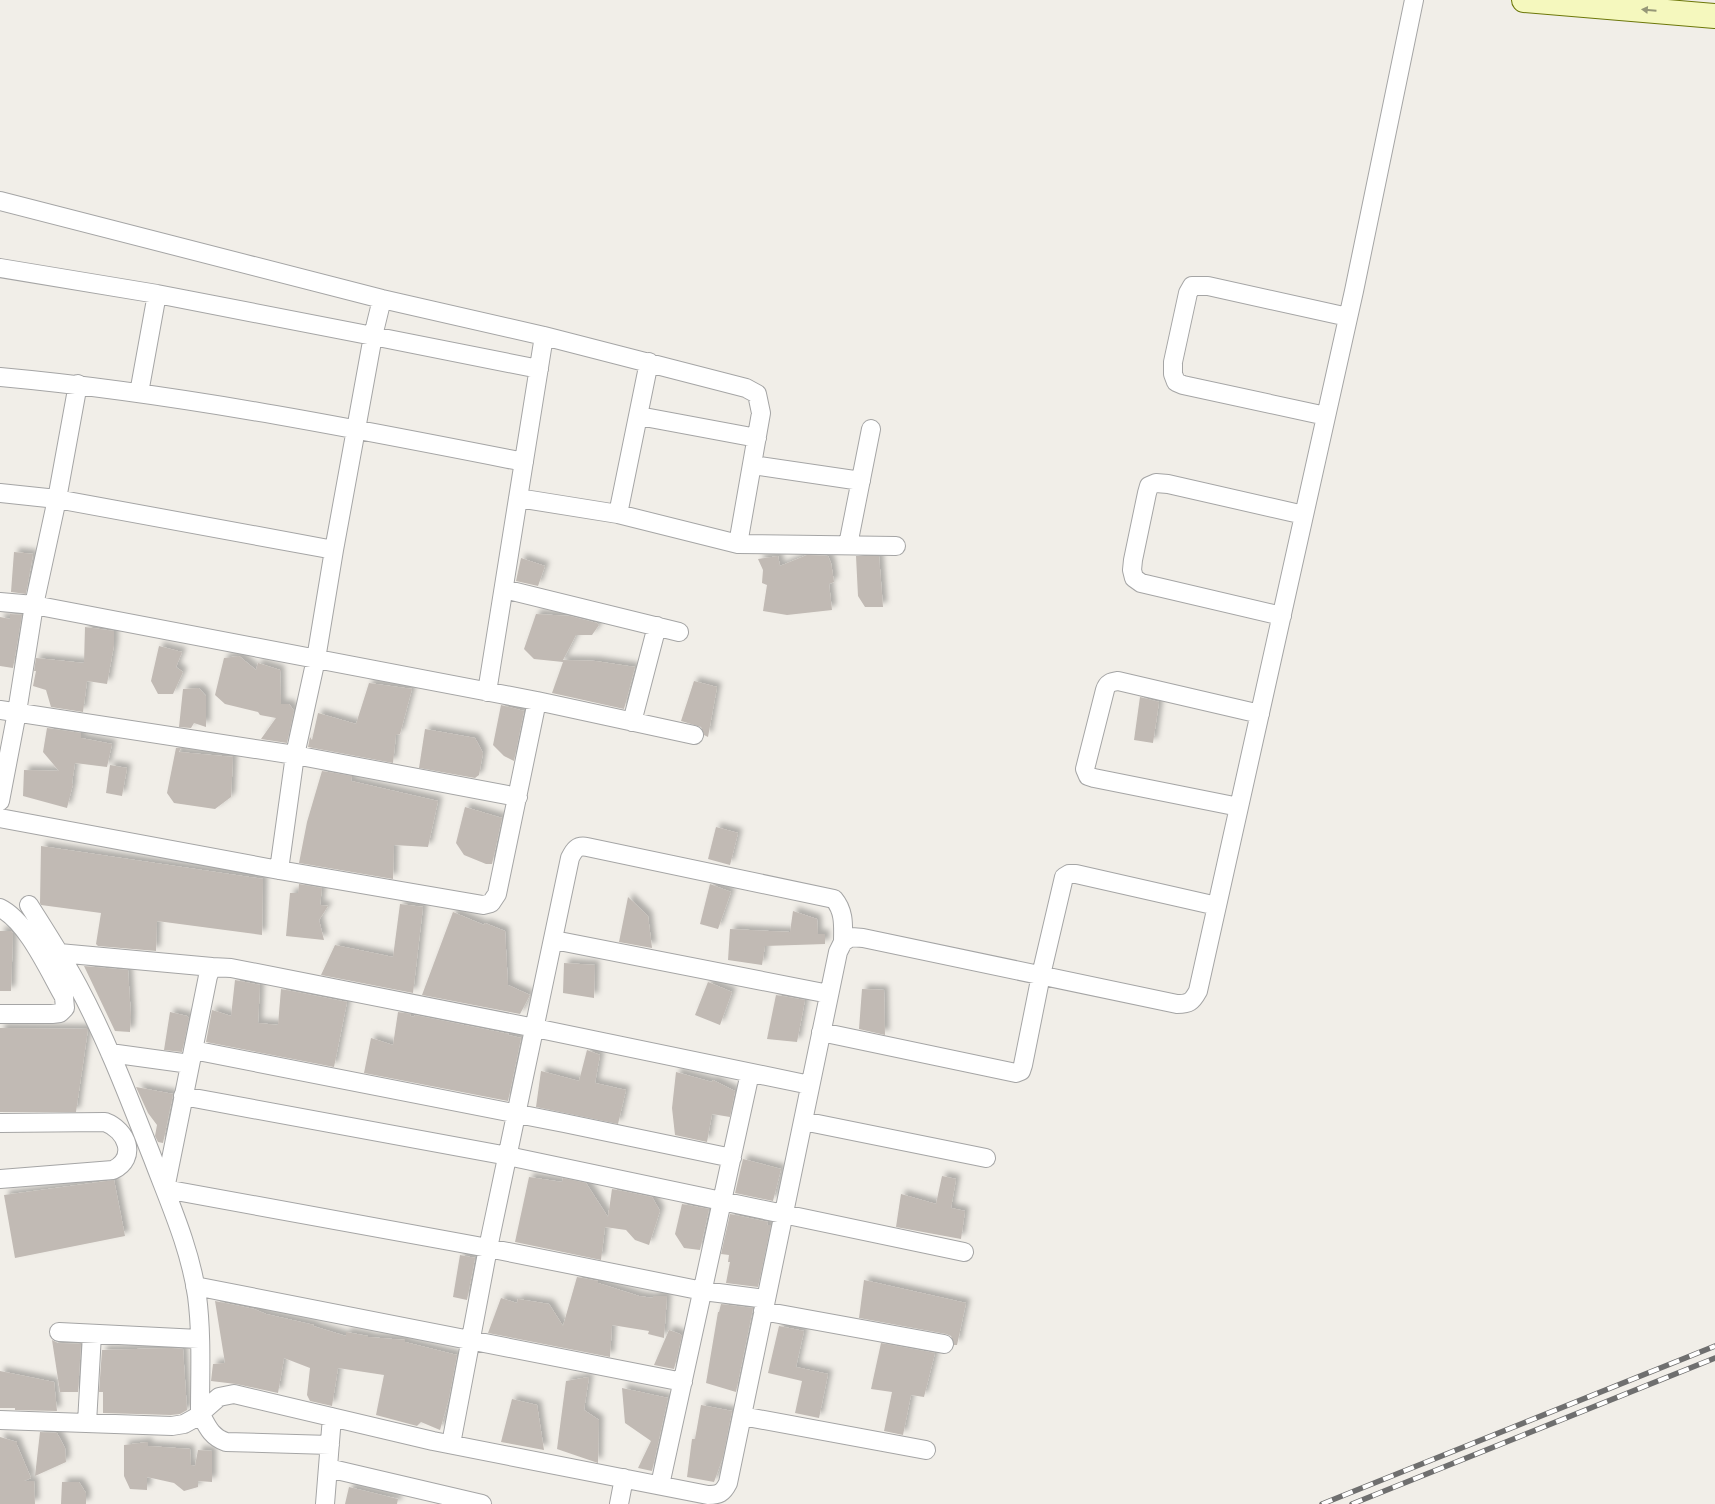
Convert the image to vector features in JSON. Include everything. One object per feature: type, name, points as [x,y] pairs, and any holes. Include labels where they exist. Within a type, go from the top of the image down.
[{"type":"street","points":[[843,942],[851,937],[863,938],[1177,1004],[1186,1004],[1193,1001],[1198,991],[1282,616],[1348,316],[1414,0]]},
{"type":"street","points":[[1524,0],[1684,5],[1715,3]]},
{"type":"street","points":[[1684,5],[1715,16]]},
{"type":"street","points":[[0,201],[382,299],[544,336],[746,388],[757,394],[761,413],[738,544]]},
{"type":"street","points":[[0,268],[157,294],[539,369]]},
{"type":"street","points":[[1326,416],[1176,382],[1173,374],[1174,362],[1188,293],[1192,286],[1208,286],[1348,316]]},
{"type":"street","points":[[140,393],[157,294]]},
{"type":"street","points":[[279,870],[295,755],[316,660],[373,336],[382,299]]},
{"type":"street","points":[[487,692],[544,336]]},
{"type":"street","points":[[618,514],[650,362]]},
{"type":"street","points":[[0,377],[78,384],[140,393],[356,429],[524,462]]},
{"type":"street","points":[[0,801],[8,711],[57,499],[78,384]]},
{"type":"street","points":[[639,416],[757,438]]},
{"type":"street","points":[[848,545],[871,429]]},
{"type":"street","points":[[752,465],[861,481]]},
{"type":"street","points":[[1282,616],[1141,583],[1134,578],[1132,570],[1133,560],[1147,493],[1149,486],[1162,483],[1304,515]]},
{"type":"street","points":[[0,493],[57,499],[334,550]]},
{"type":"street","points":[[518,498],[618,514],[738,544],[896,546]]},
{"type":"street","points":[[504,590],[679,632]]},
{"type":"street","points":[[0,602],[34,605],[537,701],[694,735]]},
{"type":"street","points":[[632,722],[657,626]]},
{"type":"street","points":[[1239,807],[1094,778],[1088,776],[1085,769],[1106,685],[1111,682],[1118,681],[1260,714]]},
{"type":"street","points":[[0,818],[279,870],[474,905],[483,905],[492,903],[498,894],[537,701]]},
{"type":"street","points":[[8,711],[295,755],[518,797]]},
{"type":"street","points":[[0,1420],[172,1426],[184,1424],[195,1418],[219,1397],[234,1394],[451,1444],[708,1494],[716,1495],[724,1491],[728,1483],[838,952],[843,942],[841,906],[834,900],[580,846],[574,850],[570,858],[488,1248],[451,1444]]},
{"type":"street","points":[[821,1032],[1016,1073],[1020,1071],[1023,1065],[1064,877],[1069,874],[1076,874],[1217,906]]},
{"type":"street","points":[[29,905],[79,988],[110,1053],[178,1223],[195,1286],[199,1339],[200,1413],[212,1434],[226,1442],[330,1445]]},
{"type":"street","points":[[0,908],[16,919],[26,932],[64,996],[65,1008],[60,1013],[52,1014],[0,1014]]},
{"type":"street","points":[[554,940],[829,994]]},
{"type":"street","points":[[59,953],[231,968],[810,1085]]},
{"type":"street","points":[[165,1189],[208,976],[212,967]]},
{"type":"street","points":[[110,1053],[191,1057],[517,1113],[732,1158]]},
{"type":"street","points":[[660,1485],[750,1072]]},
{"type":"street","points":[[183,1096],[508,1156],[964,1252]]},
{"type":"street","points":[[803,1121],[986,1158]]},
{"type":"street","points":[[0,1123],[105,1122],[115,1126],[124,1137],[127,1148],[126,1158],[122,1166],[113,1170],[0,1179]]},
{"type":"street","points":[[165,1189],[488,1248],[703,1290],[944,1344]]},
{"type":"street","points":[[195,1286],[683,1382]]},
{"type":"street","points":[[59,1332],[199,1339]]},
{"type":"street","points":[[87,1423],[92,1334]]},
{"type":"street","points":[[742,1416],[926,1450]]},
{"type":"street","points":[[325,1504],[332,1417]]},
{"type":"street","points":[[328,1468],[482,1504]]},
{"type":"street","points":[[619,1504],[624,1478]]},
{"type":"building","points":[[14,552],[33,554],[26,594],[11,592]]},
{"type":"building","points":[[807,555],[828,556],[834,582],[829,584],[832,610],[787,615],[763,611],[767,585],[762,583],[763,570],[758,559],[778,556],[780,566]]},
{"type":"building","points":[[856,556],[879,556],[883,607],[865,607],[858,596]]},
{"type":"building","points":[[521,558],[545,566],[538,586],[516,581]]},
{"type":"building","points":[[10,614],[22,615],[13,668],[0,666],[0,617],[10,619]]},
{"type":"building","points":[[536,614],[570,616],[599,625],[592,635],[576,635],[563,660],[595,661],[635,667],[624,709],[552,693],[563,662],[534,659],[524,649]]},
{"type":"building","points":[[85,627],[114,631],[114,645],[107,684],[87,681],[83,712],[51,707],[46,690],[33,686],[36,658],[84,663]]},
{"type":"building","points":[[159,646],[182,652],[176,667],[183,672],[173,694],[158,694],[151,681]]},
{"type":"building","points":[[239,656],[256,670],[258,663],[280,670],[281,704],[289,704],[294,711],[287,743],[261,739],[276,718],[225,704],[215,695],[224,658]]},
{"type":"building","points":[[694,681],[717,687],[708,737],[704,735],[701,727],[681,721]]},
{"type":"building","points":[[369,683],[412,689],[400,734],[396,735],[393,763],[308,747],[310,737],[312,740],[318,713],[356,724]]},
{"type":"building","points":[[199,688],[206,696],[206,727],[194,723],[191,728],[179,727],[183,689]]},
{"type":"building","points":[[1140,697],[1159,702],[1153,743],[1134,740]]},
{"type":"building","points":[[501,705],[524,711],[514,761],[504,756],[493,745]]},
{"type":"building","points":[[47,728],[81,733],[81,738],[112,744],[107,767],[75,763],[73,784],[67,808],[23,796],[24,770],[59,771],[43,752]]},
{"type":"building","points":[[425,729],[475,738],[483,753],[479,775],[475,778],[419,768]]},
{"type":"building","points":[[176,748],[181,748],[179,752],[233,757],[231,797],[215,809],[174,803],[167,793]]},
{"type":"building","points":[[110,765],[127,768],[122,796],[106,793]]},
{"type":"building","points":[[322,771],[352,776],[351,781],[438,801],[428,847],[394,845],[393,879],[299,863],[307,822]]},
{"type":"building","points":[[465,807],[502,818],[492,864],[486,864],[464,855],[456,843]]},
{"type":"building","points":[[716,827],[738,833],[730,865],[708,859]]},
{"type":"building","points":[[41,846],[263,879],[262,935],[157,921],[156,951],[98,946],[96,944],[101,913],[41,905]]},
{"type":"building","points":[[299,884],[322,888],[320,905],[328,906],[319,920],[324,940],[286,936],[290,893],[298,893]]},
{"type":"building","points":[[710,884],[731,892],[718,929],[700,924]]},
{"type":"building","points":[[628,897],[648,916],[652,948],[619,942]]},
{"type":"building","points":[[400,904],[423,907],[413,993],[321,975],[335,945],[393,957]]},
{"type":"building","points":[[793,911],[817,919],[818,934],[825,934],[825,944],[765,946],[762,965],[728,960],[730,929],[790,932]]},
{"type":"building","points":[[453,912],[484,925],[485,923],[505,931],[508,985],[530,995],[520,1014],[422,995]]},
{"type":"building","points":[[0,931],[11,931],[13,933],[11,991],[0,991]]},
{"type":"building","points":[[564,963],[595,965],[594,998],[563,993]]},
{"type":"building","points":[[84,966],[128,970],[130,1032],[115,1031]]},
{"type":"building","points":[[235,980],[260,985],[258,1023],[278,1025],[281,989],[347,1002],[334,1067],[206,1042],[212,1010],[231,1016]]},
{"type":"building","points":[[708,982],[732,992],[720,1025],[695,1015]]},
{"type":"building","points":[[862,989],[884,990],[885,1035],[859,1029]]},
{"type":"building","points":[[776,995],[805,1000],[797,1042],[767,1039]]},
{"type":"building","points":[[170,1012],[189,1018],[182,1052],[164,1050]]},
{"type":"building","points":[[398,1012],[411,1014],[410,1016],[414,1017],[415,1015],[521,1038],[508,1101],[364,1073],[371,1038],[393,1045]]},
{"type":"building","points":[[0,1028],[88,1029],[76,1112],[0,1112]]},
{"type":"building","points":[[587,1050],[600,1055],[595,1083],[626,1090],[618,1124],[536,1107],[541,1071],[579,1081]]},
{"type":"building","points":[[676,1072],[712,1082],[713,1080],[735,1091],[730,1117],[712,1114],[707,1142],[675,1135],[672,1108]]},
{"type":"building","points":[[136,1087],[173,1094],[163,1143],[158,1142],[155,1136],[157,1125],[148,1113]]},
{"type":"building","points":[[743,1159],[781,1169],[773,1201],[735,1193]]},
{"type":"building","points":[[942,1176],[956,1179],[951,1208],[965,1211],[961,1239],[896,1227],[901,1194],[936,1204]]},
{"type":"building","points":[[529,1177],[562,1182],[563,1178],[586,1183],[608,1217],[612,1189],[652,1197],[660,1211],[649,1245],[635,1240],[626,1230],[605,1227],[601,1260],[515,1242]]},
{"type":"building","points":[[114,1180],[125,1236],[15,1258],[4,1195]]},
{"type":"building","points":[[682,1204],[709,1209],[700,1250],[684,1248],[675,1234]]},
{"type":"building","points":[[730,1214],[768,1222],[767,1225],[771,1225],[758,1287],[726,1283],[730,1262],[728,1262],[729,1255],[721,1254]]},
{"type":"building","points":[[460,1255],[475,1258],[467,1300],[453,1297]]},
{"type":"building","points":[[577,1277],[598,1281],[598,1283],[639,1296],[653,1298],[653,1296],[667,1296],[664,1338],[648,1334],[649,1331],[612,1325],[610,1357],[488,1333],[501,1298],[517,1303],[518,1299],[549,1304],[563,1326]]},
{"type":"building","points":[[864,1280],[966,1303],[957,1345],[954,1345],[951,1336],[946,1334],[859,1318]]},
{"type":"building","points":[[215,1301],[314,1325],[346,1336],[346,1332],[368,1337],[405,1340],[405,1342],[457,1355],[449,1398],[440,1430],[421,1422],[417,1426],[376,1415],[384,1375],[338,1368],[332,1406],[310,1401],[307,1395],[310,1368],[284,1358],[278,1393],[211,1381],[213,1364],[225,1363]]},
{"type":"building","points":[[721,1304],[753,1308],[736,1392],[706,1383]]},
{"type":"building","points":[[779,1326],[804,1331],[796,1367],[828,1374],[819,1418],[795,1413],[802,1381],[768,1373]]},
{"type":"building","points":[[669,1330],[682,1336],[674,1369],[654,1365]]},
{"type":"building","points":[[52,1340],[58,1343],[81,1344],[78,1392],[60,1392]]},
{"type":"building","points":[[881,1343],[935,1353],[924,1397],[911,1395],[903,1435],[884,1431],[892,1392],[871,1389]]},
{"type":"building","points":[[183,1349],[187,1410],[180,1414],[171,1415],[103,1413],[103,1392],[99,1392],[102,1350]]},
{"type":"building","points":[[0,1371],[54,1382],[57,1411],[0,1408]]},
{"type":"building","points":[[589,1377],[584,1410],[599,1420],[598,1463],[557,1449],[566,1381]]},
{"type":"building","points":[[622,1388],[668,1398],[652,1471],[638,1468],[651,1441],[625,1423]]},
{"type":"building","points":[[512,1399],[537,1405],[544,1450],[501,1442]]},
{"type":"building","points":[[701,1405],[732,1411],[723,1457],[714,1482],[687,1477],[692,1439],[695,1439]]},
{"type":"building","points":[[40,1432],[57,1433],[65,1448],[66,1462],[35,1476]]},
{"type":"building","points":[[0,1437],[17,1442],[31,1478],[24,1481],[34,1481],[35,1504],[0,1504]]},
{"type":"building","points":[[148,1442],[148,1446],[190,1449],[191,1465],[195,1466],[198,1450],[212,1451],[212,1482],[198,1481],[198,1487],[184,1491],[174,1483],[147,1477],[147,1490],[130,1489],[124,1476],[124,1445]]},
{"type":"building","points":[[62,1482],[79,1482],[86,1493],[86,1504],[61,1504]]},
{"type":"building","points":[[349,1487],[398,1499],[397,1504],[345,1504]]},
{"type":"railway","points":[[1322,1504],[1715,1346]]},
{"type":"railway","points":[[1352,1504],[1715,1358]]}]
